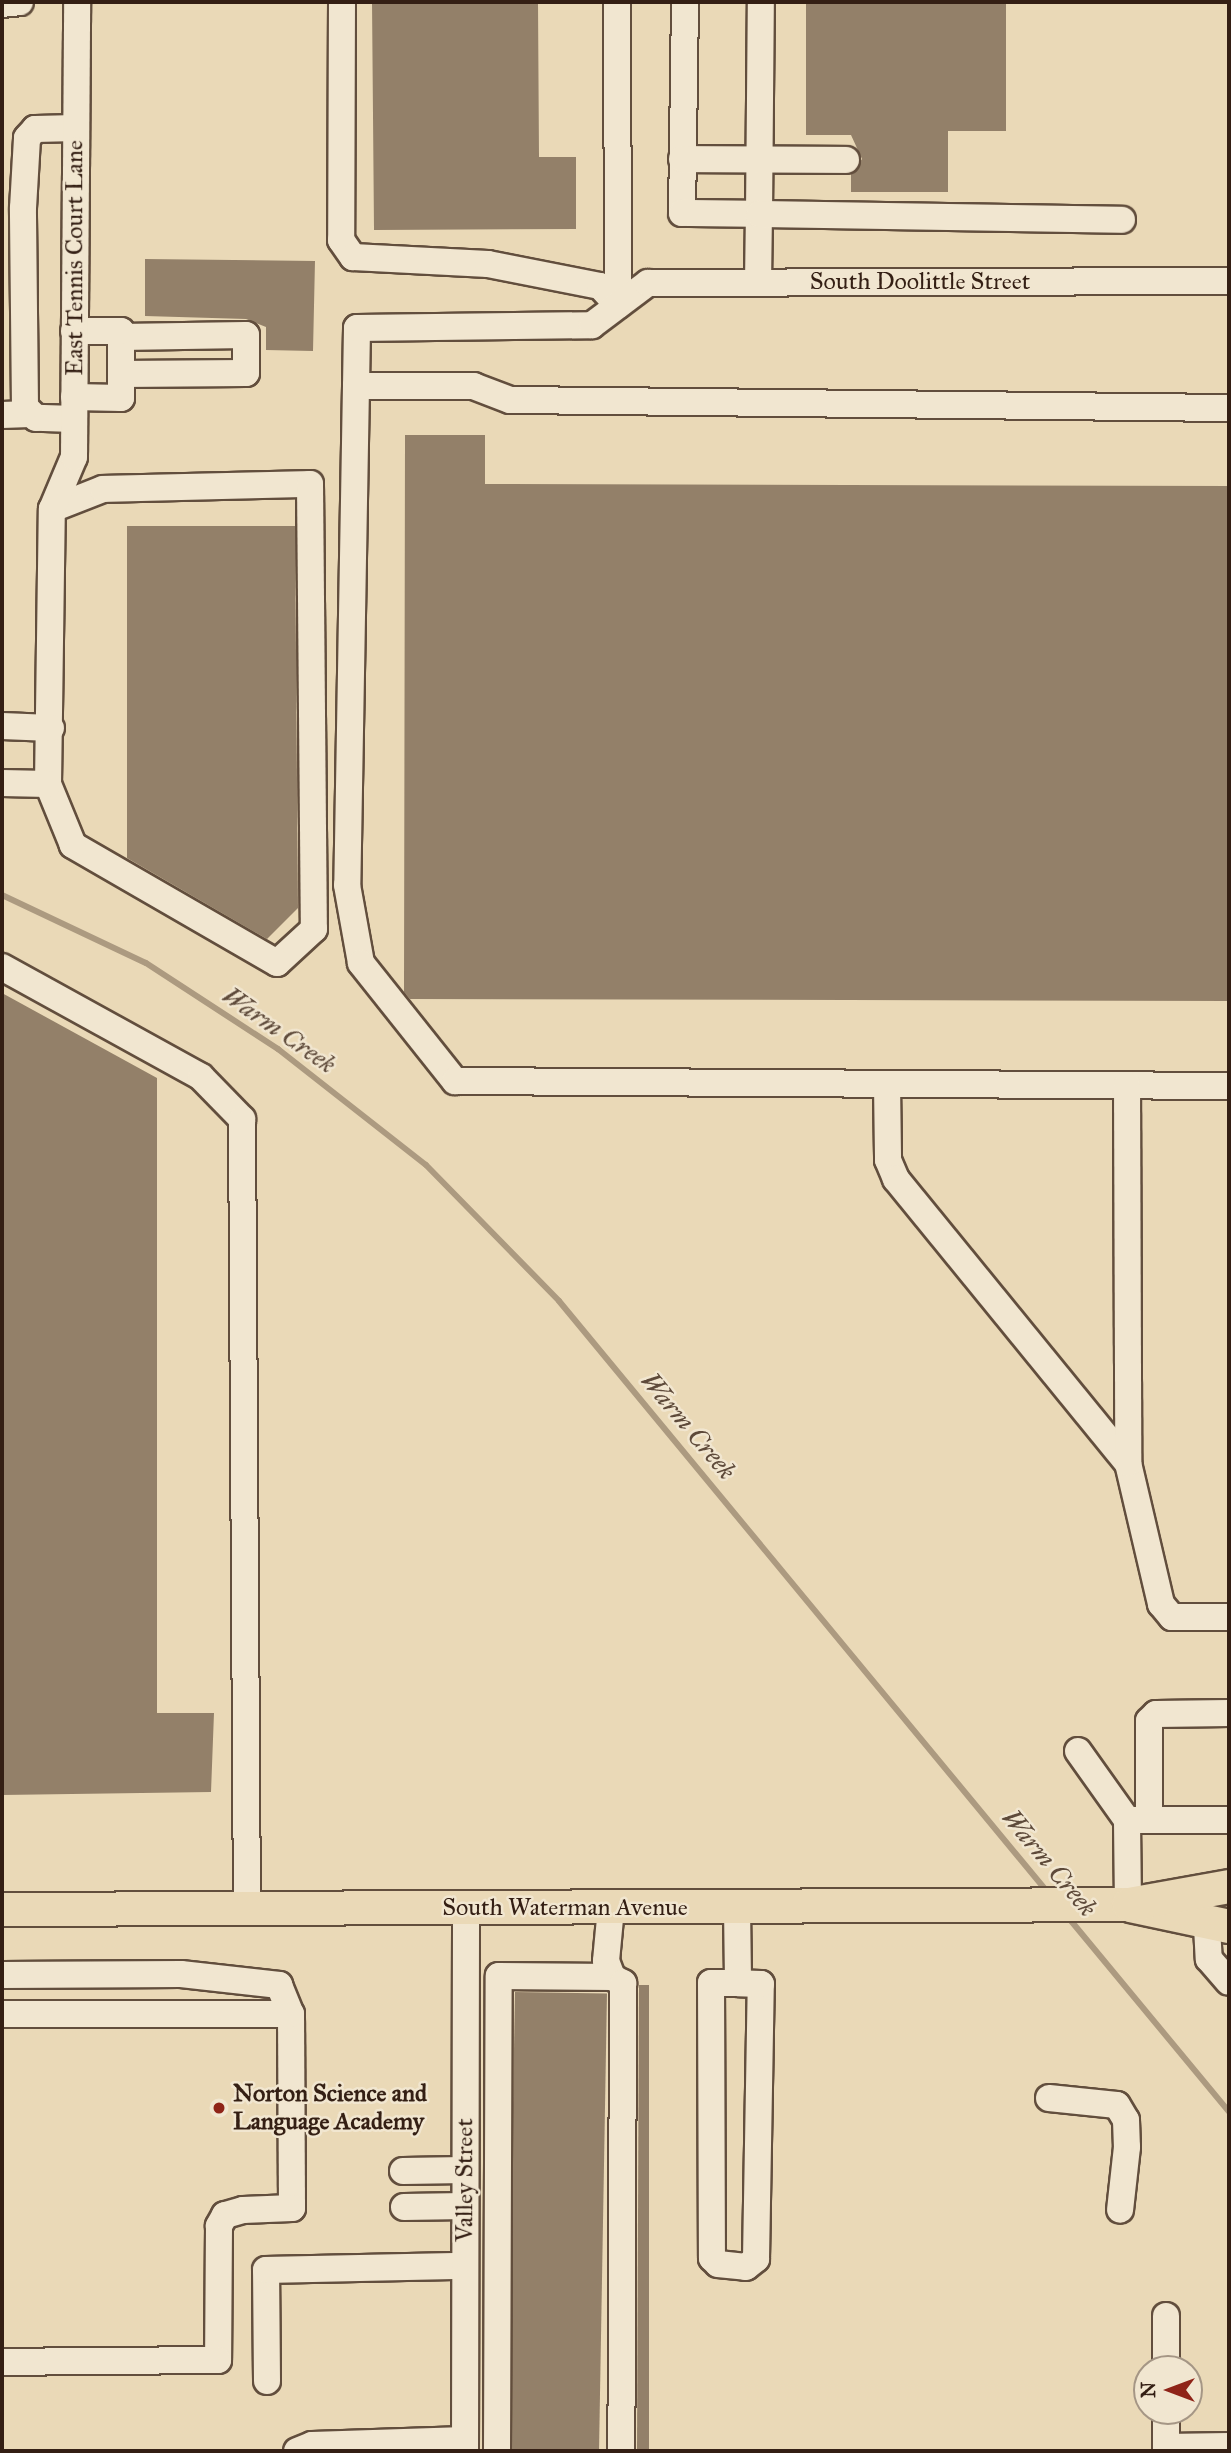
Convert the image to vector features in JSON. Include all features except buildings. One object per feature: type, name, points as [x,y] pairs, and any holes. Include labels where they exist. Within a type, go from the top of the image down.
[{"type":"main road","name":"South Waterman Avenue","points":[[2,1909],[737,1908],[1128,1904],[1229,1886]]},
{"type":"main road","name":"South Waterman Avenue","points":[[1128,1904],[1222,1920]]},
{"type":"street","points":[[2,4],[20,2]]},
{"type":"street","name":"East Tennis Court Lane","points":[[52,509],[74,457],[74,331],[64,128],[77,2]]},
{"type":"street","points":[[342,2],[341,240],[353,257],[488,264],[600,286],[618,305]]},
{"type":"street","points":[[617,2],[618,305]]},
{"type":"street","points":[[685,2],[682,213],[1122,220]]},
{"type":"street","points":[[758,283],[761,2]]},
{"type":"street","points":[[30,414],[13,367],[13,153],[35,130],[64,128]]},
{"type":"street","points":[[682,159],[846,160]]},
{"type":"street","name":"South Doolittle Street","points":[[356,386],[357,328],[592,325],[648,283],[1229,281]]},
{"type":"street","points":[[2,415],[74,408],[121,398],[121,331],[74,331]]},
{"type":"street","points":[[121,337],[246,335],[246,373],[121,374]]},
{"type":"street","points":[[1229,408],[510,400],[474,386],[356,386],[347,885],[360,963],[455,1081],[1229,1086]]},
{"type":"street","points":[[310,484],[314,929],[277,963],[73,845],[48,784],[51,728],[52,509],[103,489],[310,484]]},
{"type":"street","points":[[2,726],[51,728]]},
{"type":"street","points":[[2,783],[48,784]]},
{"type":"street","points":[[2,967],[201,1077],[242,1119],[247,1909]]},
{"type":"street","points":[[887,1084],[888,1160],[896,1179],[1128,1463]]},
{"type":"street","points":[[1127,1085],[1128,1463],[1161,1605],[1172,1617],[1229,1617]]},
{"type":"street","points":[[1128,1904],[1149,1721],[1156,1714],[1229,1713]]},
{"type":"street","points":[[1078,1751],[1138,1820],[1229,1820]]},
{"type":"street","points":[[611,1908],[606,1961],[612,1977],[623,1987],[621,2451]]},
{"type":"street","points":[[737,1908],[738,1983]]},
{"type":"street","name":"Valley Street","points":[[465,2446],[466,1909]]},
{"type":"street","points":[[1222,1920],[1209,1959],[1229,1982]]},
{"type":"street","points":[[2,1975],[181,1974],[279,1985],[291,2014],[292,2208],[243,2210],[225,2215],[219,2226],[218,2360],[2,2362]]},
{"type":"street","points":[[496,2451],[499,1976],[612,1977]]},
{"type":"street","points":[[711,1983],[738,1983],[761,1984],[756,2259],[746,2266],[712,2258],[711,1983]]},
{"type":"street","points":[[2,2014],[291,2014]]},
{"type":"street","points":[[1049,2098],[1117,2105],[1126,2120],[1127,2147],[1120,2210]]},
{"type":"street","points":[[403,2171],[465,2170]]},
{"type":"street","points":[[404,2207],[465,2206]]},
{"type":"street","points":[[267,2381],[266,2270],[465,2266]]},
{"type":"street","points":[[1166,2316],[1166,2355]]},
{"type":"street","points":[[1166,2425],[1166,2449],[1229,2446]]},
{"type":"street","points":[[297,2451],[312,2445],[465,2446]]},
{"type":"waterway","name":"Warm Creek","points":[[2,895],[146,963],[278,1049],[426,1165],[559,1301],[1049,1894]]},
{"type":"waterway","name":"Warm Creek","points":[[1067,1916],[1229,2112]]},
{"type":"place","name":"Norton Science and Language Academy","points":[[219,2108]]}]
